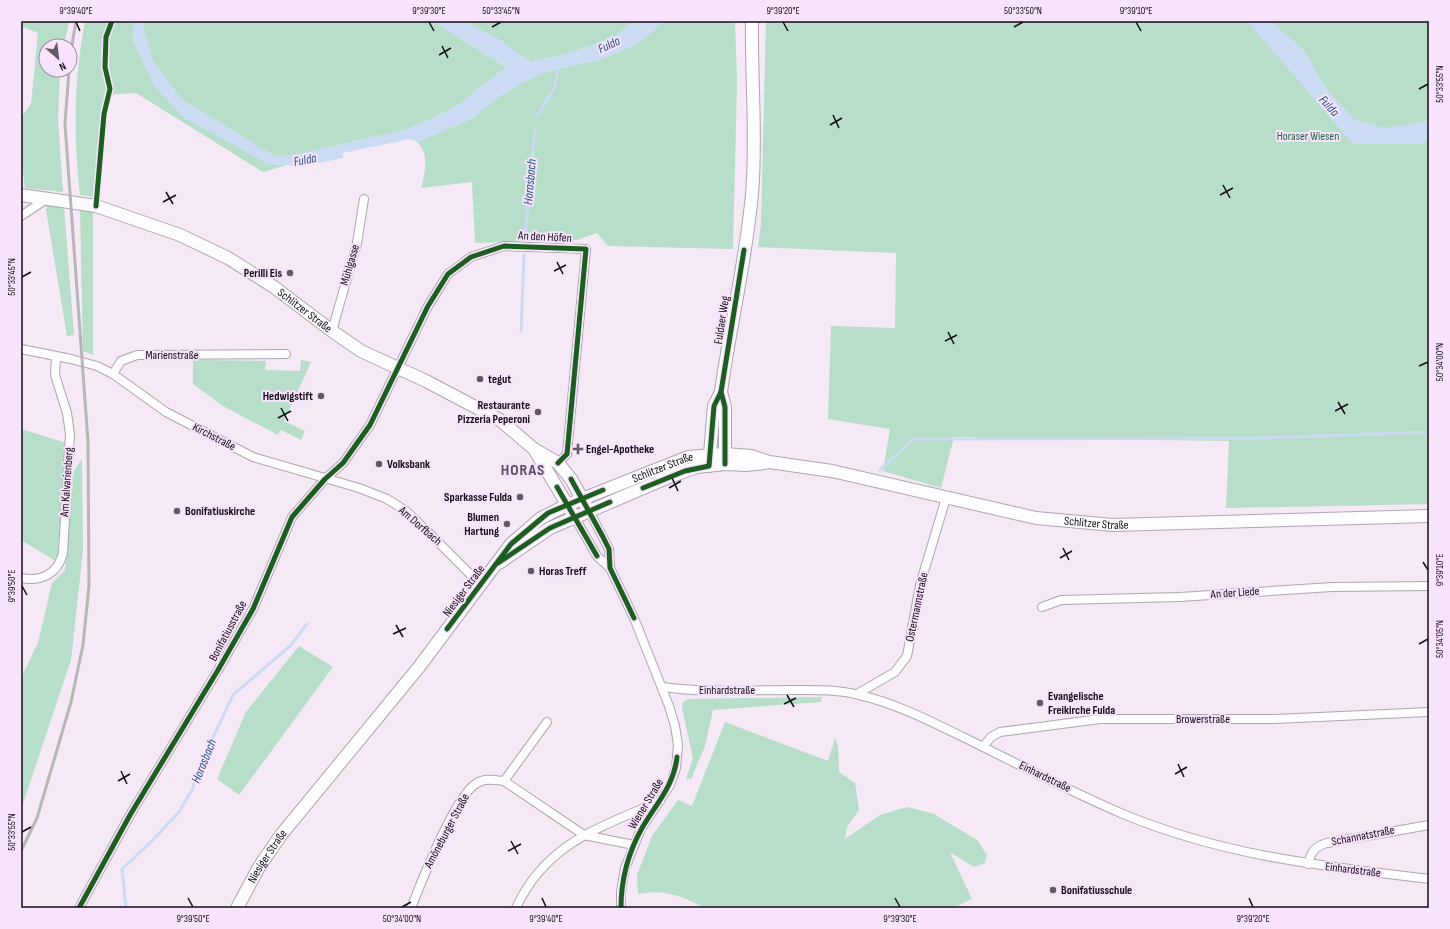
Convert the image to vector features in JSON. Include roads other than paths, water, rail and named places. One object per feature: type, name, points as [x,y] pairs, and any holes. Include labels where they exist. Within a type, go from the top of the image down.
[{"type":"main road","name":"Fuldaer Weg","points":[[710,460],[714,406],[721,392],[748,229],[752,194],[754,158],[752,24]]},
{"type":"main road","name":"Schlitzer Straße","points":[[21,195],[96,206],[156,226],[205,247],[246,268],[361,351],[488,412],[506,424],[534,449],[558,463],[571,479],[589,511],[710,460]]},
{"type":"main road","name":"Fuldaer Weg","points":[[721,392],[725,407],[725,459]]},
{"type":"main road","name":"Schlitzer Straße","points":[[534,449],[574,518]]},
{"type":"main road","name":"Schlitzer Straße","points":[[567,505],[688,457],[710,460],[725,459],[746,465],[769,462],[832,471],[1036,518],[1087,524],[1113,525],[1429,516]]},
{"type":"main road","name":"Niesiger Straße","points":[[237,908],[260,867],[281,835],[419,667],[511,544],[523,532],[548,513],[567,505]]},
{"type":"main road","name":"Niesiger Straße","points":[[496,564],[541,534],[589,511]]},
{"type":"street","points":[[21,216],[48,198]]},
{"type":"street","name":"Mühlgasse","points":[[332,331],[357,243],[364,199]]},
{"type":"street","name":"An den Höfen","points":[[399,369],[428,306],[448,274],[471,257],[504,246],[586,249],[566,454],[558,463]]},
{"type":"street","points":[[21,349],[81,361],[97,366],[113,374]]},
{"type":"street","name":"Marienstraße","points":[[113,374],[121,361],[137,355],[286,354]]},
{"type":"street","name":"Am Kalvarienberg","points":[[21,578],[38,579],[51,573],[58,566],[63,553],[70,434],[67,414],[55,375],[56,357]]},
{"type":"street","name":"Bonifatiusstraße","points":[[79,908],[130,815],[218,670],[252,609],[292,517],[325,479],[343,463],[370,425],[399,369]]},
{"type":"street","name":"Kirchstraße","points":[[113,374],[166,412],[214,439],[253,457],[325,479]]},
{"type":"street","name":"Am Dorfbach","points":[[325,479],[359,488],[380,496],[406,511],[480,584]]},
{"type":"street","name":"Ostermannstraße","points":[[858,694],[895,672],[907,656],[920,585],[946,498]]},
{"type":"street","name":"Wiener Straße","points":[[589,511],[609,549],[610,568],[644,641],[662,687],[676,726],[678,745],[676,768],[670,785],[641,830],[625,868],[621,892],[621,908]]},
{"type":"street","name":"Wiener Straße","points":[[574,518],[596,556],[610,568]]},
{"type":"street","name":"An der Liede","points":[[1042,607],[1061,600],[1180,597],[1332,587],[1429,586]]},
{"type":"street","name":"Einhardstraße","points":[[662,687],[692,690],[812,690],[858,694],[919,716],[1104,806],[1160,828],[1231,849],[1308,864],[1429,879]]},
{"type":"street","name":"Browerstraße","points":[[983,747],[991,737],[1000,732],[1093,720],[1321,718],[1429,712]]},
{"type":"street","points":[[547,722],[504,781],[584,834],[634,845]]},
{"type":"street","name":"Amöneburger Straße","points":[[411,908],[426,871],[456,808],[466,791],[477,782],[490,779],[504,781]]},
{"type":"street","points":[[516,908],[524,890],[547,861],[584,834],[660,802]]},
{"type":"street","name":"Schannatstraße","points":[[1308,864],[1313,851],[1317,847],[1327,843],[1429,825]]},
{"type":"water","name":"Fulda","points":[[134,21],[144,21],[143,25],[152,59],[181,99],[276,157],[303,153],[404,130],[434,118],[458,105],[506,67],[432,21],[464,21],[498,39],[531,62],[566,54],[611,39],[635,21],[664,21],[639,43],[599,60],[548,71],[521,83],[493,101],[471,119],[417,142],[410,139],[343,153],[343,158],[304,166],[269,164],[184,118],[155,87],[133,41]]},
{"type":"water","name":"Fulda","points":[[1247,21],[1271,21],[1304,50],[1325,87],[1354,119],[1383,128],[1429,121],[1429,141],[1419,144],[1353,144]]},
{"type":"waterway","name":"Horasbach","points":[[537,116],[555,87],[558,67]]},
{"type":"waterway","name":"Horasbach","points":[[525,235],[535,130]]},
{"type":"waterway","name":"Horasbach","points":[[521,331],[524,255]]},
{"type":"waterway","points":[[880,470],[913,439],[1260,438],[1429,432]]},
{"type":"waterway","name":"Horasbach","points":[[126,908],[122,869],[151,842],[179,812],[193,788],[196,774],[233,695],[290,646],[307,624]]},
{"type":"railway","points":[[73,38],[76,21]]},
{"type":"railway","points":[[21,851],[37,818],[71,702],[83,645],[89,586],[88,442],[65,124],[68,78]]},
{"type":"place","name":"Perilli Eis","points":[[290,273]]},
{"type":"place","name":"tegut","points":[[480,379]]},
{"type":"place","name":"Hedwigstift","points":[[321,396]]},
{"type":"place","name":"Restaurante Pizzeria Peperoni","points":[[538,412]]},
{"type":"place","name":"Engel-Apotheke","points":[[578,449]]},
{"type":"place","name":"Volksbank","points":[[379,464]]},
{"type":"place","name":"Sparkasse Fulda","points":[[520,497]]},
{"type":"place","name":"Bonifatiuskirche","points":[[177,511]]},
{"type":"place","name":"Blumen Hartung","points":[[507,524]]},
{"type":"place","name":"Horas Treff","points":[[531,571]]},
{"type":"place","name":"Evangelische Freikirche Fulda","points":[[1040,703]]},
{"type":"place","name":"Bonifatiusschule","points":[[1053,890]]},
{"type":"district","name":"HORAS","points":[[523,470]]},
{"type":"park label","name":"Horaser Wiesen","points":[[1308,136]]}]
